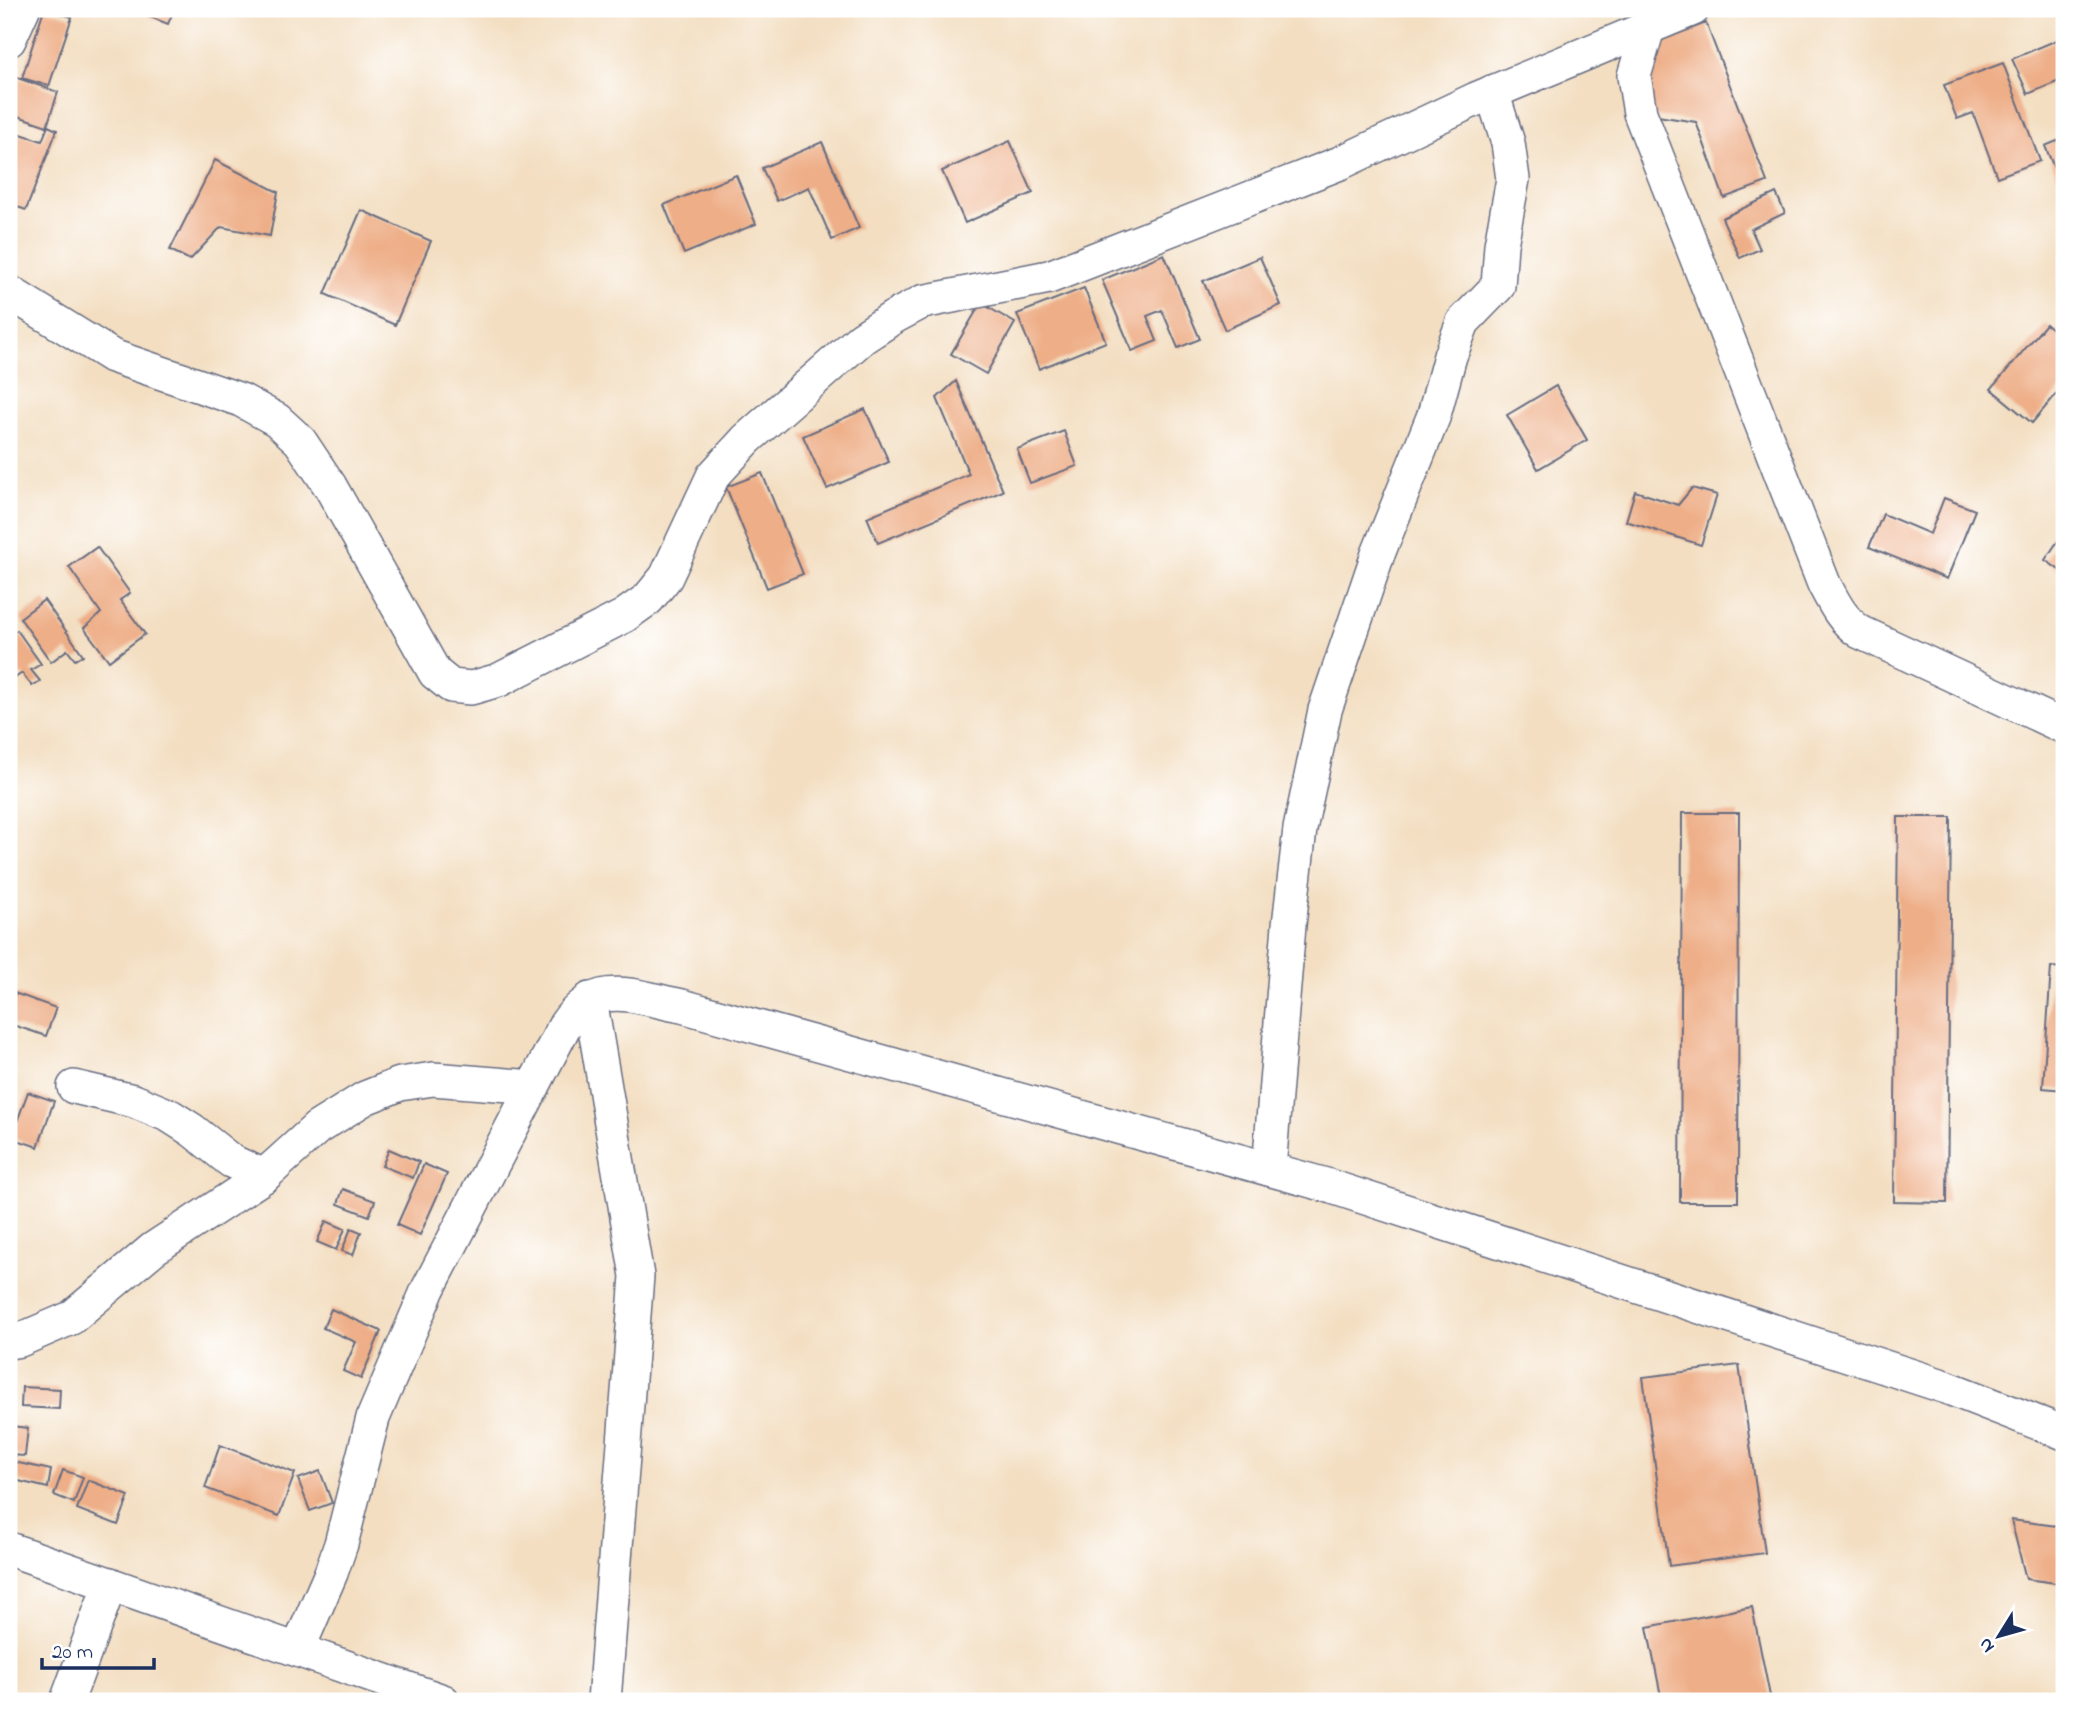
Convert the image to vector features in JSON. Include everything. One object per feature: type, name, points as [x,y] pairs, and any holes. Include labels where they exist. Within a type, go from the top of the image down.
[{"type":"street","points":[[9,40],[23,9]]},
{"type":"street","points":[[9,292],[111,356],[242,400],[276,420],[300,441],[330,486],[435,673],[451,685],[471,688],[499,680],[624,616],[648,600],[666,577],[713,476],[757,430],[862,338],[894,317],[922,302],[1049,277],[1340,163],[1492,92],[1693,9]]},
{"type":"street","points":[[1649,25],[1634,76],[1640,113],[1824,584],[1838,611],[1848,624],[1860,632],[2064,727]]},
{"type":"street","points":[[1269,1170],[1289,925],[1300,829],[1325,710],[1378,554],[1434,415],[1450,356],[1463,322],[1497,286],[1501,245],[1513,179],[1508,143],[1492,92]]},
{"type":"street","points":[[298,1649],[341,1544],[366,1443],[382,1397],[447,1249],[565,1025],[576,1009],[602,994],[622,994],[682,1006],[1339,1189],[1947,1387],[2064,1433]]},
{"type":"street","points":[[590,999],[637,1276],[604,1701]]},
{"type":"street","points":[[9,1342],[20,1340],[71,1318],[153,1249],[264,1176],[317,1128],[365,1098],[400,1084],[433,1079],[533,1087]]},
{"type":"street","points":[[74,1087],[134,1101],[170,1116],[231,1161],[264,1176]]},
{"type":"street","points":[[9,1549],[443,1701]]},
{"type":"street","points":[[67,1701],[110,1584]]},
{"type":"building","points":[[44,9],[72,17],[49,86],[22,78]]},
{"type":"building","points":[[130,9],[174,9],[168,24]]},
{"type":"building","points":[[1706,23],[1767,182],[1724,198],[1696,122],[1644,114],[1656,42]]},
{"type":"building","points":[[2064,37],[2064,79],[2028,94],[2012,59]]},
{"type":"building","points":[[2003,63],[2040,161],[1997,177],[1973,113],[1957,119],[1944,85]]},
{"type":"building","points":[[9,75],[58,92],[47,126],[9,113]]},
{"type":"building","points":[[48,126],[57,130],[26,210],[9,204],[9,157],[18,133],[42,141]]},
{"type":"building","points":[[2064,138],[2064,192],[2045,146]]},
{"type":"building","points":[[1010,141],[1033,193],[965,223],[942,171]]},
{"type":"building","points":[[822,142],[859,228],[832,240],[809,187],[777,201],[762,168]]},
{"type":"building","points":[[215,160],[278,192],[270,236],[221,227],[190,260],[170,250]]},
{"type":"building","points":[[736,175],[756,224],[684,254],[664,205]]},
{"type":"building","points":[[1776,193],[1785,213],[1751,229],[1760,249],[1740,258],[1722,218]]},
{"type":"building","points":[[361,210],[431,241],[395,325],[325,294]]},
{"type":"building","points":[[1164,254],[1200,339],[1178,348],[1162,310],[1147,316],[1157,341],[1132,351],[1102,280]]},
{"type":"building","points":[[1260,257],[1281,305],[1225,330],[1203,281]]},
{"type":"building","points":[[1084,288],[1106,342],[1039,369],[1017,314]]},
{"type":"building","points":[[981,303],[1015,323],[986,374],[951,354]]},
{"type":"building","points":[[2046,324],[2064,339],[2064,385],[2032,423],[1991,389]]},
{"type":"building","points":[[956,381],[1003,491],[878,543],[867,517],[969,474],[937,398]]},
{"type":"building","points":[[1556,386],[1587,440],[1538,469],[1507,415]]},
{"type":"building","points":[[865,409],[889,462],[827,489],[803,436]]},
{"type":"building","points":[[1064,431],[1077,466],[1030,483],[1017,449]]},
{"type":"building","points":[[762,473],[803,574],[767,588],[726,487]]},
{"type":"building","points":[[1692,488],[1717,495],[1701,545],[1626,521],[1635,491],[1678,505]]},
{"type":"building","points":[[1944,498],[1975,510],[1947,579],[1869,547],[1883,514],[1930,534]]},
{"type":"building","points":[[2064,532],[2064,573],[2045,560]]},
{"type":"building","points":[[97,547],[130,593],[120,600],[145,634],[109,661],[84,628],[101,613],[69,567]]},
{"type":"building","points":[[44,600],[83,655],[75,660],[67,650],[51,662],[20,618]]},
{"type":"building","points":[[17,630],[41,664],[31,670],[40,681],[32,686],[22,673],[15,678],[9,669],[9,635]]},
{"type":"building","points":[[1682,813],[1739,813],[1738,1202],[1680,1202]]},
{"type":"building","points":[[1898,817],[1951,817],[1947,1203],[1894,1202]]},
{"type":"building","points":[[2051,967],[2064,968],[2064,1090],[2043,1088]]},
{"type":"building","points":[[9,991],[56,1008],[46,1036],[13,1025],[9,1036]]},
{"type":"building","points":[[28,1092],[54,1101],[38,1147],[11,1138]]},
{"type":"building","points":[[389,1149],[419,1162],[413,1178],[382,1166]]},
{"type":"building","points":[[424,1164],[447,1174],[420,1235],[397,1225]]},
{"type":"building","points":[[343,1189],[375,1201],[369,1216],[338,1204]]},
{"type":"building","points":[[326,1221],[345,1229],[336,1250],[317,1242]]},
{"type":"building","points":[[351,1228],[361,1232],[353,1255],[342,1251]]},
{"type":"building","points":[[331,1309],[381,1331],[361,1379],[343,1371],[356,1342],[323,1328]]},
{"type":"building","points":[[1739,1365],[1765,1553],[1669,1566],[1643,1377]]},
{"type":"building","points":[[22,1387],[60,1389],[59,1409],[21,1407]]},
{"type":"building","points":[[11,1426],[28,1428],[25,1456],[9,1455]]},
{"type":"building","points":[[220,1445],[295,1473],[279,1516],[205,1488]]},
{"type":"building","points":[[14,1462],[51,1470],[48,1488],[10,1479]]},
{"type":"building","points":[[63,1470],[83,1477],[74,1503],[54,1495]]},
{"type":"building","points":[[320,1471],[332,1503],[310,1511],[298,1479]]},
{"type":"building","points":[[88,1480],[129,1496],[118,1525],[77,1509]]},
{"type":"building","points":[[2011,1520],[2064,1527],[2064,1584],[2026,1579]]},
{"type":"building","points":[[1752,1607],[1771,1701],[1662,1701],[1647,1627]]}]
